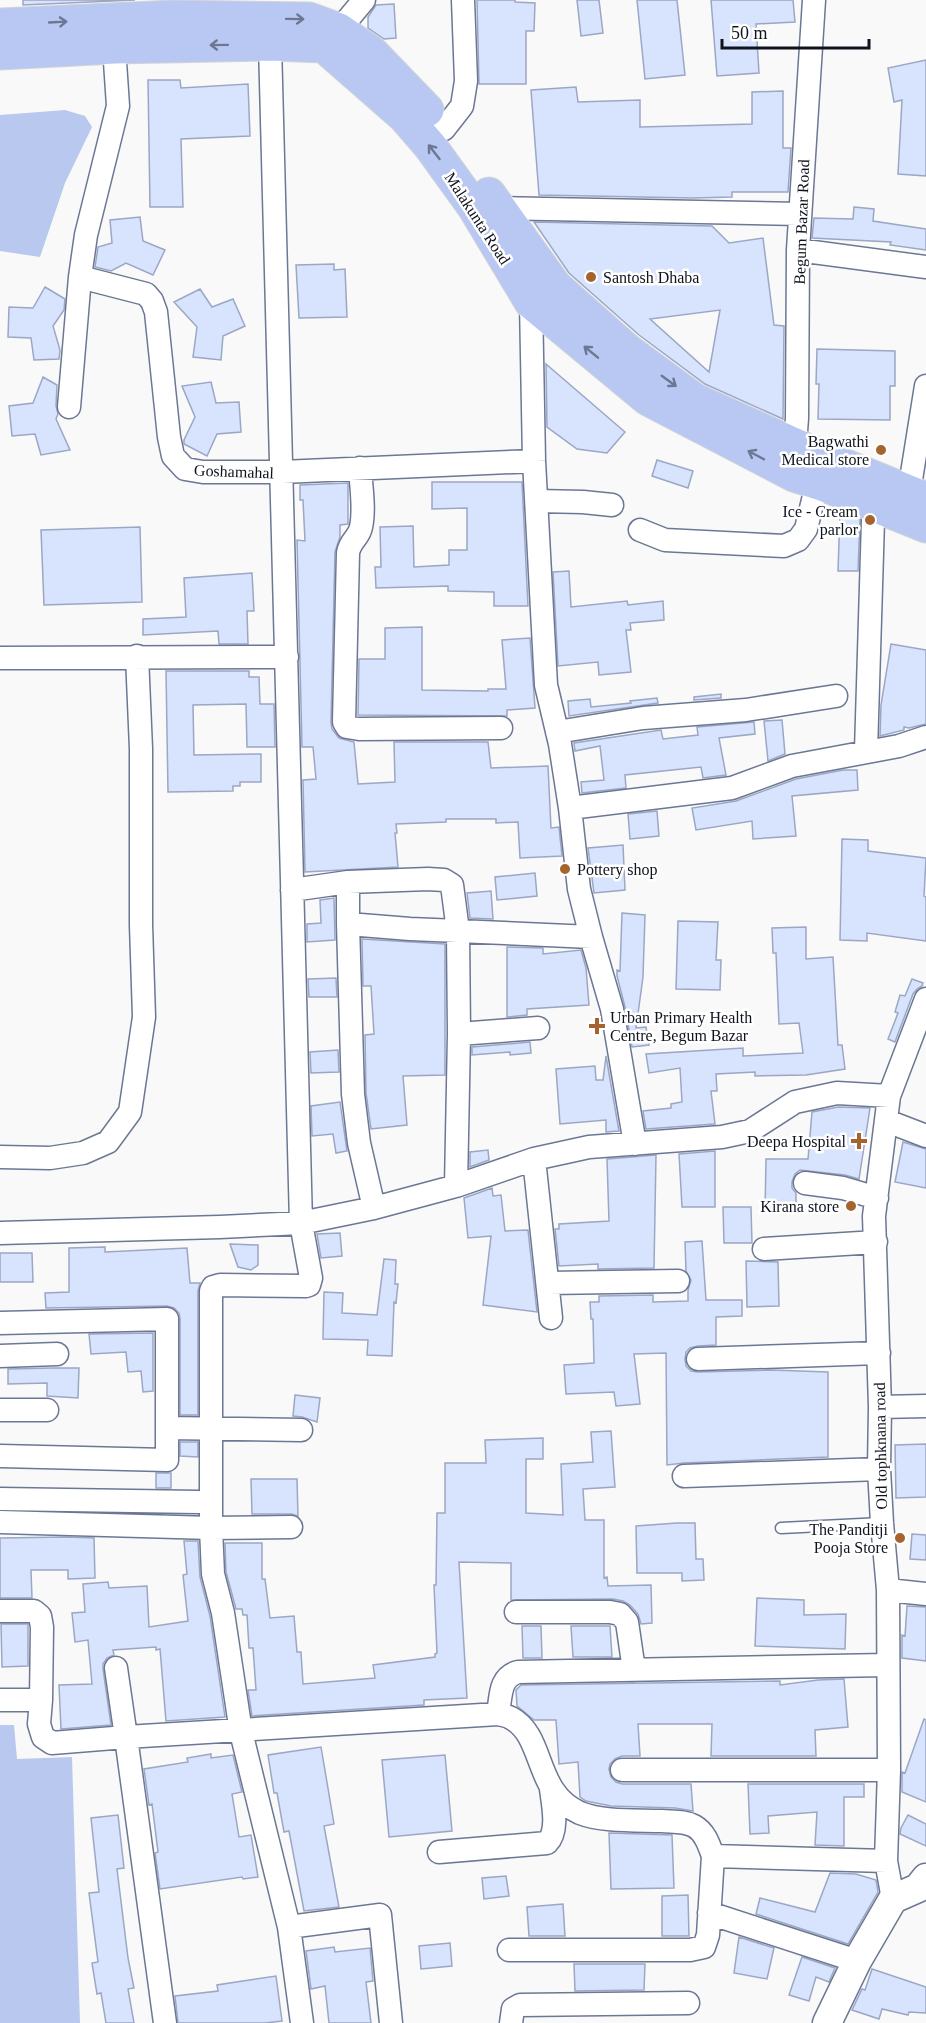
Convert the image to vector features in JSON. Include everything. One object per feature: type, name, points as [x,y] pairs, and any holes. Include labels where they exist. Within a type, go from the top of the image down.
[{"type":"main road","points":[[0,25],[173,17],[309,19],[339,30],[372,53],[411,109],[444,129],[555,286],[627,350],[695,400],[791,458],[917,496]]},
{"type":"main road","name":"Malakunta Road","points":[[0,53],[114,47],[270,44],[324,46],[411,109],[430,146],[474,207],[531,302],[648,399],[791,458],[822,484],[926,526]]},
{"type":"street","points":[[339,30],[364,0]]},
{"type":"street","points":[[444,129],[462,105],[466,81],[463,0]]},
{"type":"street","name":"Begum Bazar Road","points":[[791,458],[797,418],[798,250],[814,0]]},
{"type":"street","points":[[270,44],[301,1223],[311,1278],[309,1285],[302,1287],[220,1285],[213,1287],[211,1291],[211,1528],[213,1574],[223,1613],[241,1732],[288,1928],[302,2023]]},
{"type":"street","points":[[69,407],[86,235],[118,105],[114,47]]},
{"type":"street","points":[[498,208],[800,214]]},
{"type":"street","points":[[798,250],[926,267]]},
{"type":"street","points":[[545,272],[531,302],[534,462],[546,685],[570,808],[579,889],[612,1009],[635,1144]]},
{"type":"street","name":"Goshamahal","points":[[80,278],[146,294],[152,301],[156,312],[169,437],[174,456],[185,469],[203,472],[282,472],[534,462]]},
{"type":"street","points":[[917,496],[926,386]]},
{"type":"street","points":[[360,468],[362,520],[359,534],[350,544],[348,552],[344,722],[347,727],[359,729],[501,728]]},
{"type":"street","points":[[640,530],[665,540],[784,546],[798,540],[806,529],[813,500],[822,484]]},
{"type":"street","points":[[537,501],[583,502],[612,506]]},
{"type":"street","points":[[866,752],[873,520],[876,506]]},
{"type":"street","points":[[0,1157],[50,1158],[83,1153],[108,1142],[130,1112],[144,1017],[141,925],[141,749],[137,656]]},
{"type":"street","points":[[0,658],[287,657]]},
{"type":"street","points":[[557,732],[643,718],[746,710],[836,696]]},
{"type":"street","points":[[570,808],[732,788],[792,766],[899,746],[926,737]]},
{"type":"street","points":[[292,890],[348,882],[428,879],[444,880],[452,885],[458,931],[459,1034],[456,1186]]},
{"type":"street","points":[[348,882],[353,1094],[359,1143],[374,1208]]},
{"type":"street","points":[[348,924],[591,937]]},
{"type":"street","name":"Old tophknana road","points":[[916,1889],[886,1861],[889,1770],[888,1590],[879,1469],[879,1353],[874,1216],[890,1096],[926,999]]},
{"type":"street","points":[[459,1034],[538,1028]]},
{"type":"street","points":[[0,1233],[301,1223],[374,1208],[456,1186],[534,1159],[589,1147],[722,1137],[750,1131],[795,1102],[837,1093],[890,1096]]},
{"type":"street","points":[[887,1120],[926,1136]]},
{"type":"street","points":[[534,1159],[551,1318]]},
{"type":"street","points":[[805,1183],[843,1188],[877,1198]]},
{"type":"street","points":[[764,1250],[876,1242]]},
{"type":"street","points":[[548,1283],[678,1281]]},
{"type":"street","points":[[0,1323],[167,1319],[166,1460],[0,1456]]},
{"type":"street","points":[[698,1359],[879,1353]]},
{"type":"street","points":[[0,1356],[57,1354]]},
{"type":"street","points":[[880,1407],[926,1407]]},
{"type":"street","points":[[0,1410],[47,1410]]},
{"type":"street","points":[[167,1428],[301,1430]]},
{"type":"street","points":[[684,1476],[879,1469]]},
{"type":"street","points":[[0,1499],[198,1502]]},
{"type":"street","points":[[0,1522],[211,1528],[291,1527]]},
{"type":"street","points":[[888,1590],[926,1594]]},
{"type":"street","points":[[0,1611],[34,1611],[40,1616],[42,1627],[39,1724],[43,1737],[52,1743],[498,1714],[512,1718],[522,1726],[534,1746],[551,1790],[554,1824],[552,1838],[547,1843],[439,1852]]},
{"type":"street","points":[[516,1612],[610,1612],[620,1614],[627,1622],[634,1670]]},
{"type":"street","points":[[498,1714],[504,1681],[511,1674],[887,1665]]},
{"type":"street","points":[[116,1668],[165,2023]]},
{"type":"street","points":[[0,1700],[41,1700]]},
{"type":"street","points":[[622,1770],[889,1770]]},
{"type":"street","points":[[509,1950],[690,1950],[704,1947],[708,1935],[713,1856],[706,1837],[694,1826],[680,1822],[600,1818],[582,1814],[567,1806],[551,1790]]},
{"type":"street","points":[[713,1856],[886,1861]]},
{"type":"street","points":[[827,2023],[857,1961],[916,1889]]},
{"type":"street","points":[[709,1913],[857,1961]]},
{"type":"street","points":[[288,1928],[380,1916],[391,2023]]},
{"type":"street","points":[[511,2023],[513,2009],[520,2005],[573,2014],[635,2014],[688,2003]]},
{"type":"lane","points":[[781,1528],[882,1523]]},
{"type":"shaded area","points":[[65,110],[85,116],[92,127],[65,183],[40,257],[0,251],[0,115]]},
{"type":"shaded area","points":[[0,1725],[14,1725],[17,1759],[72,1757],[80,2023],[0,2023]]},
{"type":"building","points":[[23,0],[135,0],[23,5]]},
{"type":"building","points":[[477,0],[515,0],[515,2],[535,3],[534,31],[526,31],[526,84],[479,84]]},
{"type":"building","points":[[577,0],[599,0],[603,33],[581,36]]},
{"type":"building","points":[[637,0],[677,0],[685,75],[645,79]]},
{"type":"building","points":[[711,0],[793,0],[795,22],[756,24],[759,73],[717,76]]},
{"type":"building","points":[[394,4],[396,38],[384,39],[368,28],[368,17],[376,5]]},
{"type":"building","points":[[926,60],[926,176],[898,174],[902,100],[894,102],[888,68]]},
{"type":"building","points":[[148,80],[180,80],[181,88],[248,84],[250,136],[181,139],[183,207],[150,207]]},
{"type":"building","points":[[576,87],[578,102],[640,100],[640,127],[752,124],[752,92],[783,91],[783,148],[791,148],[788,192],[732,192],[732,197],[693,198],[539,195],[531,90]]},
{"type":"building","points":[[854,207],[874,209],[873,221],[926,229],[926,250],[890,245],[891,242],[812,238],[814,218],[853,219]]},
{"type":"building","points":[[140,217],[143,241],[165,250],[153,275],[126,263],[111,271],[95,267],[98,247],[112,243],[110,220]]},
{"type":"building","points":[[534,222],[712,226],[729,243],[763,238],[774,325],[784,326],[783,419],[705,384],[639,335],[569,273]],"holes":[[[720,310],[709,372],[650,319]]]},
{"type":"building","points":[[334,264],[334,270],[345,269],[347,317],[299,318],[296,265]]},
{"type":"building","points":[[45,287],[65,299],[64,310],[53,326],[60,350],[59,359],[34,360],[31,338],[8,337],[9,307],[33,308]]},
{"type":"building","points":[[200,289],[212,307],[233,299],[245,326],[223,336],[221,360],[193,357],[197,327],[174,302]]},
{"type":"building","points":[[817,349],[895,351],[895,386],[890,386],[890,420],[818,419]]},
{"type":"building","points":[[546,364],[625,432],[607,453],[577,449],[547,427]]},
{"type":"building","points":[[43,377],[57,385],[58,414],[56,419],[70,450],[41,455],[35,434],[12,436],[9,406],[33,403]]},
{"type":"building","points":[[211,382],[216,403],[239,402],[241,432],[217,434],[207,456],[184,444],[195,417],[182,386]]},
{"type":"building","points":[[657,460],[693,471],[688,488],[652,476]]},
{"type":"building","points":[[432,482],[522,482],[528,606],[494,606],[494,592],[448,591],[448,586],[376,588],[375,567],[381,567],[380,527],[413,526],[414,567],[449,565],[449,550],[467,550],[467,508],[432,509]]},
{"type":"building","points":[[348,483],[348,524],[340,525],[340,537],[335,552],[331,722],[332,729],[339,738],[354,742],[358,784],[395,782],[394,742],[488,742],[491,768],[548,766],[551,828],[559,827],[562,856],[520,858],[518,822],[496,823],[496,819],[446,819],[446,822],[396,824],[398,867],[305,872],[303,780],[316,779],[313,747],[302,747],[297,540],[305,541],[300,485]]},
{"type":"building","points":[[840,512],[860,519],[858,571],[838,571]]},
{"type":"building","points":[[140,527],[142,602],[44,605],[41,530]]},
{"type":"building","points":[[569,571],[571,607],[627,601],[628,605],[663,601],[664,620],[630,623],[631,630],[626,630],[631,672],[599,675],[598,662],[558,666],[553,572]]},
{"type":"building","points":[[252,573],[254,611],[247,611],[248,644],[219,644],[218,631],[143,635],[143,619],[186,617],[184,578]]},
{"type":"building","points":[[422,627],[422,690],[506,689],[502,640],[530,638],[535,708],[507,710],[507,716],[358,715],[359,659],[385,659],[385,628]]},
{"type":"building","points":[[891,644],[926,650],[926,724],[904,727],[904,730],[880,736],[881,705]]},
{"type":"building","points":[[166,671],[249,671],[249,677],[259,677],[260,704],[274,704],[275,747],[247,747],[246,704],[193,705],[194,755],[261,754],[261,782],[240,782],[240,786],[233,786],[233,791],[168,792]]},
{"type":"building","points":[[721,694],[721,698],[694,700],[694,697]]},
{"type":"building","points":[[657,698],[658,703],[569,716],[568,701],[590,699],[591,707]]},
{"type":"building","points":[[782,720],[785,754],[768,761],[764,721]]},
{"type":"building","points":[[754,722],[755,734],[719,738],[726,775],[703,778],[701,767],[625,775],[626,788],[582,793],[581,782],[604,780],[600,746],[575,751],[574,743],[661,730],[663,739],[698,735],[697,727]]},
{"type":"building","points":[[843,770],[857,770],[858,790],[792,796],[796,836],[753,839],[752,821],[696,830],[692,808],[736,801],[796,779]]},
{"type":"building","points":[[657,811],[659,836],[630,839],[628,814]]},
{"type":"building","points":[[842,839],[868,840],[868,851],[926,858],[924,896],[926,897],[926,941],[867,933],[867,941],[840,940]]},
{"type":"building","points":[[623,845],[625,890],[594,893],[588,848]]},
{"type":"building","points":[[535,873],[537,896],[497,900],[495,877]]},
{"type":"building","points":[[491,891],[493,919],[470,918],[467,893]]},
{"type":"building","points":[[334,898],[335,940],[307,942],[307,924],[321,923],[320,900]]},
{"type":"building","points":[[622,913],[645,915],[643,977],[636,1028],[646,1027],[649,1045],[632,1047],[617,976],[617,970],[620,971]]},
{"type":"building","points":[[678,921],[718,922],[716,960],[721,960],[720,990],[676,989]]},
{"type":"building","points":[[806,927],[806,959],[833,957],[838,1045],[842,1045],[845,1069],[806,1075],[755,1076],[755,1072],[716,1074],[717,1091],[711,1091],[715,1124],[646,1129],[643,1111],[671,1108],[671,1104],[682,1102],[680,1068],[649,1073],[646,1054],[743,1048],[743,1056],[803,1053],[799,1023],[779,1024],[776,953],[773,953],[772,928]]},
{"type":"building","points":[[362,939],[445,944],[445,1075],[403,1076],[407,1125],[371,1129],[366,1093],[365,1035],[374,1034],[371,986],[363,986]]},
{"type":"building","points":[[507,947],[543,948],[543,954],[581,950],[586,968],[589,1005],[527,1009],[527,1015],[507,1017]]},
{"type":"building","points":[[336,978],[337,997],[309,997],[308,979]]},
{"type":"building","points":[[912,979],[923,983],[913,994],[895,1042],[888,1039],[898,1013],[895,1012],[900,995],[905,996]]},
{"type":"building","points":[[530,1042],[531,1053],[472,1055],[472,1047]]},
{"type":"building","points":[[338,1050],[339,1072],[311,1073],[310,1052]]},
{"type":"building","points":[[606,1056],[619,1131],[606,1132],[606,1120],[560,1124],[556,1069],[595,1066],[596,1080],[603,1080]]},
{"type":"building","points":[[340,1102],[347,1151],[336,1153],[333,1134],[312,1136],[311,1106]]},
{"type":"building","points":[[838,1107],[870,1108],[859,1179],[845,1175],[800,1170],[795,1174],[792,1182],[792,1188],[796,1193],[796,1212],[765,1211],[766,1159],[808,1159],[812,1112]]},
{"type":"building","points":[[903,1142],[926,1149],[926,1188],[895,1182]]},
{"type":"building","points":[[488,1150],[489,1160],[470,1167],[470,1152]]},
{"type":"building","points":[[715,1151],[715,1207],[682,1207],[679,1154]]},
{"type":"building","points":[[656,1155],[654,1268],[598,1269],[598,1264],[559,1266],[555,1229],[559,1229],[559,1224],[609,1221],[607,1159]]},
{"type":"building","points":[[492,1188],[493,1196],[501,1195],[505,1231],[528,1230],[537,1312],[483,1305],[491,1236],[468,1238],[464,1198]]},
{"type":"building","points":[[723,1207],[751,1207],[752,1243],[724,1243]]},
{"type":"building","points":[[340,1233],[342,1256],[321,1258],[317,1234]]},
{"type":"building","points":[[702,1241],[706,1300],[742,1300],[742,1316],[716,1317],[716,1345],[690,1348],[686,1352],[686,1366],[691,1371],[698,1372],[771,1370],[828,1372],[828,1457],[667,1465],[666,1353],[634,1354],[640,1404],[616,1406],[614,1392],[566,1394],[564,1365],[594,1363],[593,1319],[591,1319],[590,1302],[599,1302],[599,1296],[653,1295],[653,1302],[688,1301],[691,1280],[686,1271],[685,1242]]},
{"type":"building","points":[[230,1244],[258,1245],[258,1265],[251,1270],[238,1267]]},
{"type":"building","points":[[105,1247],[105,1252],[187,1248],[190,1283],[200,1283],[198,1291],[198,1415],[180,1415],[180,1319],[179,1313],[174,1308],[167,1306],[46,1308],[45,1293],[69,1292],[69,1248]]},
{"type":"building","points":[[0,1253],[32,1253],[33,1282],[0,1282]]},
{"type":"building","points":[[384,1259],[396,1260],[395,1284],[398,1284],[396,1303],[394,1302],[392,1356],[367,1355],[368,1340],[323,1339],[324,1292],[343,1293],[342,1313],[377,1315]]},
{"type":"building","points":[[746,1261],[778,1262],[779,1306],[747,1307]]},
{"type":"building","points":[[153,1333],[153,1391],[143,1392],[141,1371],[128,1372],[126,1352],[91,1354],[89,1334]]},
{"type":"building","points":[[79,1368],[78,1398],[47,1396],[47,1383],[8,1384],[8,1369]]},
{"type":"building","points":[[295,1395],[320,1398],[317,1422],[293,1416]]},
{"type":"building","points":[[611,1431],[615,1487],[583,1489],[585,1520],[604,1520],[604,1578],[607,1577],[608,1586],[651,1585],[652,1623],[641,1624],[638,1614],[630,1605],[613,1599],[511,1600],[511,1563],[459,1562],[467,1698],[424,1700],[424,1705],[252,1716],[248,1690],[256,1690],[253,1648],[249,1648],[247,1615],[243,1615],[242,1609],[236,1609],[226,1572],[225,1543],[262,1543],[262,1579],[265,1579],[270,1618],[294,1616],[297,1652],[301,1652],[303,1684],[375,1678],[373,1665],[435,1657],[437,1653],[434,1585],[436,1585],[437,1513],[445,1513],[445,1463],[486,1463],[485,1440],[543,1438],[543,1459],[526,1459],[526,1513],[563,1515],[561,1464],[593,1462],[591,1432]]},
{"type":"building","points":[[180,1442],[198,1442],[198,1457],[180,1456]]},
{"type":"building","points":[[926,1444],[926,1497],[896,1498],[895,1445]]},
{"type":"building","points":[[156,1473],[171,1473],[171,1488],[156,1488]]},
{"type":"building","points":[[251,1479],[297,1479],[298,1516],[252,1514]]},
{"type":"building","points":[[695,1523],[696,1559],[703,1559],[704,1580],[682,1581],[682,1573],[637,1573],[636,1526]]},
{"type":"building","points":[[912,1534],[926,1535],[926,1560],[910,1559]]},
{"type":"building","points":[[0,1538],[94,1538],[95,1578],[68,1579],[68,1570],[31,1570],[32,1598],[0,1598]]},
{"type":"building","points":[[184,1541],[198,1541],[200,1577],[210,1616],[225,1717],[166,1721],[160,1649],[156,1650],[156,1647],[113,1650],[114,1655],[107,1658],[103,1664],[111,1725],[61,1729],[59,1685],[92,1684],[88,1640],[75,1642],[72,1613],[85,1612],[83,1584],[108,1582],[109,1588],[147,1586],[149,1627],[188,1621],[183,1575],[187,1574]]},
{"type":"building","points":[[757,1598],[804,1600],[804,1615],[846,1614],[845,1649],[755,1646]]},
{"type":"building","points":[[907,1606],[926,1607],[926,1661],[902,1658],[902,1635],[905,1636]]},
{"type":"building","points":[[1,1624],[28,1624],[28,1666],[2,1667]]},
{"type":"building","points":[[522,1626],[541,1626],[542,1658],[523,1658]]},
{"type":"building","points":[[571,1626],[610,1626],[612,1657],[573,1657]]},
{"type":"building","points":[[844,1679],[848,1727],[815,1730],[816,1756],[711,1756],[712,1724],[638,1724],[640,1756],[622,1756],[615,1759],[610,1764],[611,1777],[622,1784],[691,1784],[693,1811],[675,1808],[611,1806],[586,1801],[580,1797],[578,1762],[559,1764],[556,1720],[534,1720],[517,1706],[516,1690],[521,1685],[780,1681],[780,1685]]},
{"type":"building","points":[[924,1719],[926,1720],[926,1802],[902,1792],[902,1772],[905,1773]]},
{"type":"building","points":[[321,1747],[334,1824],[324,1826],[339,1907],[304,1911],[289,1831],[284,1832],[277,1793],[274,1793],[268,1755]]},
{"type":"building","points":[[211,1754],[211,1758],[233,1755],[242,1792],[232,1794],[239,1837],[251,1835],[258,1877],[243,1879],[242,1877],[160,1889],[152,1804],[149,1805],[144,1769],[188,1762],[187,1758]]},
{"type":"building","points":[[445,1755],[452,1831],[389,1837],[382,1760]]},
{"type":"building","points":[[748,1784],[864,1784],[864,1797],[844,1797],[844,1846],[815,1845],[817,1812],[768,1816],[769,1833],[750,1834]]},
{"type":"building","points":[[118,1815],[124,1868],[117,1869],[134,1988],[128,1989],[134,2023],[106,2023],[101,1993],[97,1994],[92,1963],[98,1962],[89,1893],[99,1892],[91,1818]]},
{"type":"building","points":[[908,1815],[926,1824],[926,1846],[900,1834]]},
{"type":"building","points":[[609,1833],[672,1835],[674,1888],[611,1889]]},
{"type":"building","points":[[830,1873],[856,1874],[876,1880],[878,1892],[848,1944],[756,1914],[760,1898],[815,1912]]},
{"type":"building","points":[[506,1876],[509,1896],[484,1899],[482,1878]]},
{"type":"building","points":[[688,1895],[689,1936],[662,1936],[662,1896]]},
{"type":"building","points":[[563,1904],[565,1936],[529,1936],[527,1907]]},
{"type":"building","points":[[739,1937],[774,1948],[767,1979],[734,1973]]},
{"type":"building","points":[[450,1943],[452,1966],[421,1969],[419,1946]]},
{"type":"building","points":[[334,1947],[335,1952],[370,1948],[373,1981],[366,1982],[371,2023],[329,2023],[325,1986],[311,1989],[306,1951]]},
{"type":"building","points":[[802,1957],[835,1968],[829,1982],[816,1977],[809,2001],[789,1995]]},
{"type":"building","points":[[574,1964],[645,1964],[644,1990],[575,1991]]},
{"type":"building","points":[[872,1969],[926,1987],[926,2013],[909,2012],[908,2015],[882,2009],[879,2019],[852,2010],[862,1989],[865,1990]]},
{"type":"building","points":[[276,1976],[282,2021],[178,2023],[175,1996],[218,1991],[217,1985]]},
{"type":"place","name":"Santosh Dhaba","points":[[591,277]]},
{"type":"place","name":"Bagwathi Medical store","points":[[881,450]]},
{"type":"place","name":"Ice - Cream parlor","points":[[870,520]]},
{"type":"place","name":"Pottery shop","points":[[565,869]]},
{"type":"place","name":"Urban Primary Health Centre, Begum Bazar","points":[[597,1026]]},
{"type":"place","name":"Deepa Hospital","points":[[859,1141]]},
{"type":"place","name":"Kirana store","points":[[851,1206]]},
{"type":"place","name":"The Panditji Pooja Store","points":[[900,1538]]}]
